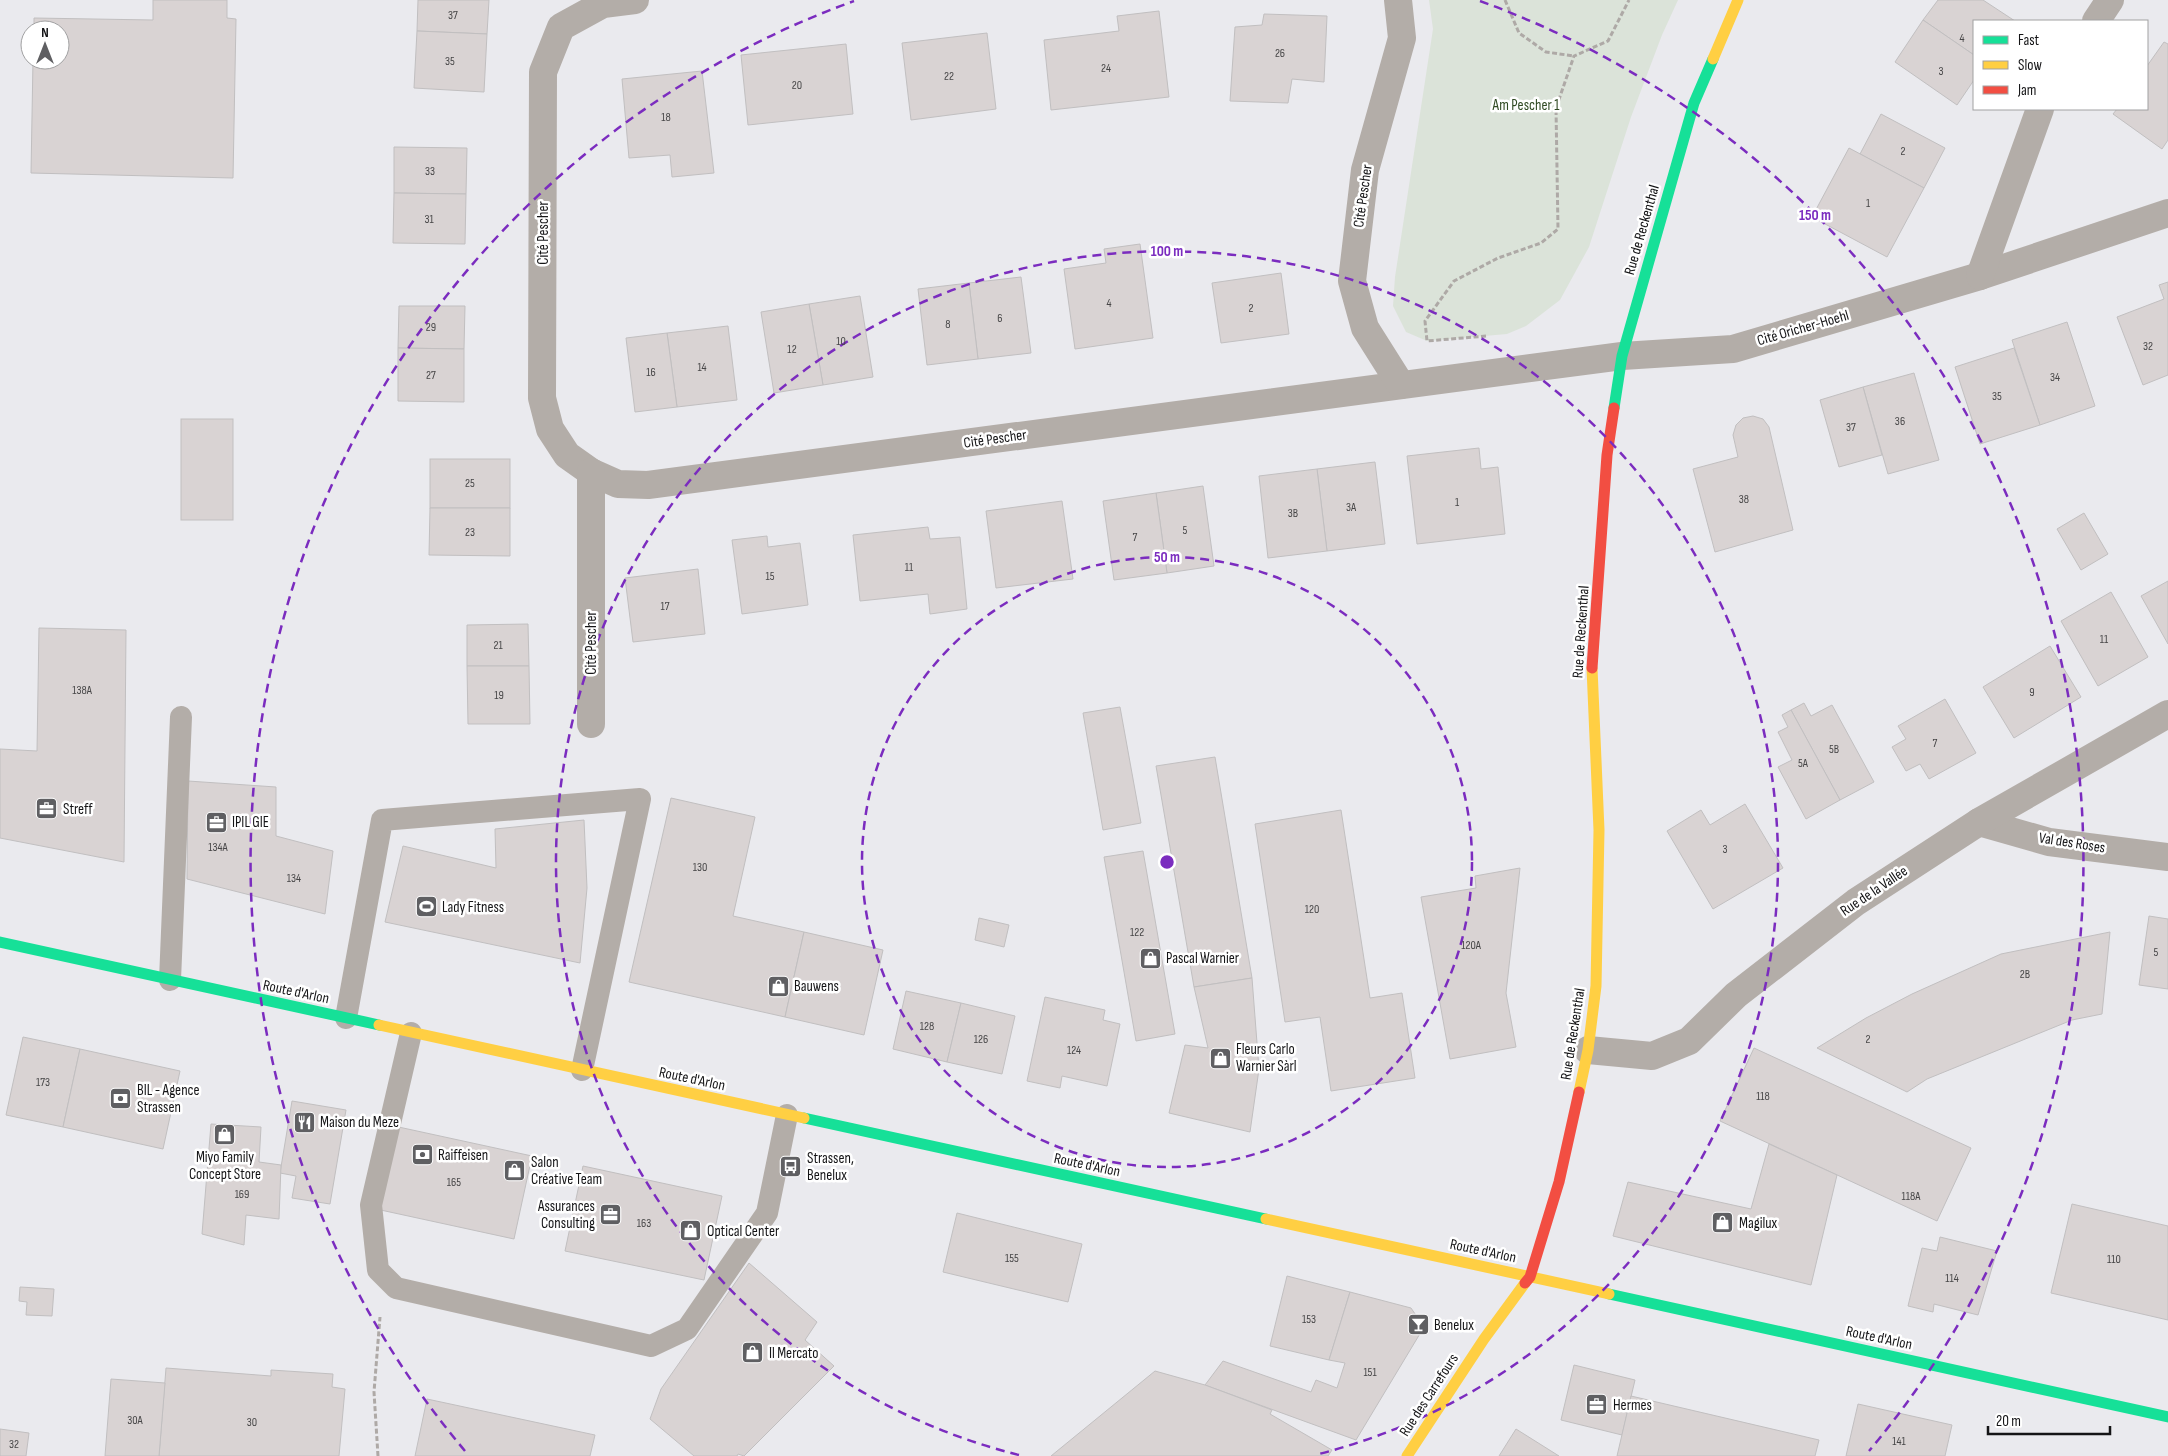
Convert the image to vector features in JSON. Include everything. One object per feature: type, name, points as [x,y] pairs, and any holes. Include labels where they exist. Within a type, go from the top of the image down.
[{"type":"main road","name":"Rue de Reckenthal","points":[[1530,1277],[1559,1182],[1588,1050],[1596,986],[1599,848],[1592,677],[1607,455],[1622,356],[1694,103],[1738,0]]},
{"type":"main road","name":"Route d'Arlon","points":[[0,942],[2168,1417]]},
{"type":"main road","name":"Rue des Carrefours","points":[[1407,1456],[1484,1339],[1530,1277]]},
{"type":"street","name":"Cité Pescher","points":[[635,0],[603,2],[561,27],[543,72],[542,398],[550,429],[567,454],[591,472],[618,484],[648,485],[1622,356]]},
{"type":"street","name":"Cité Pescher","points":[[1398,0],[1402,38],[1365,170],[1352,281],[1365,328],[1401,385]]},
{"type":"street","points":[[2097,20],[2110,0]]},
{"type":"street","points":[[1980,276],[2040,110]]},
{"type":"street","name":"Cité Oricher-Hoehl","points":[[1622,356],[1733,349],[1980,276],[2168,213]]},
{"type":"street","name":"Cité Pescher","points":[[591,472],[591,724]]},
{"type":"street","name":"Rue de la Vallée","points":[[1588,1050],[1652,1056],[1689,1042],[1736,995],[1856,902],[1978,822],[2168,714]]},
{"type":"street","name":"Val des Roses","points":[[1978,822],[2049,842],[2168,857]]},
{"type":"lane","points":[[170,980],[181,717]]},
{"type":"lane","points":[[346,1018],[382,820],[640,799],[582,1070]]},
{"type":"lane","points":[[411,1033],[371,1205],[378,1270],[396,1288],[651,1346],[687,1329],[767,1213],[786,1115]]},
{"type":"path","points":[[1505,0],[1519,33],[1546,52],[1574,56],[1608,41],[1630,0]]},
{"type":"path","points":[[1487,336],[1427,341],[1425,321],[1454,281],[1498,258],[1541,243],[1558,229],[1556,108],[1574,56]]},
{"type":"green space","name":"Am Pescher 1","points":[[1429,0],[1678,0],[1662,35],[1631,117],[1589,247],[1560,300],[1526,326],[1507,334],[1427,341],[1406,332],[1393,306],[1395,277],[1433,29]]},
{"type":"building","points":[[153,0],[227,0],[227,18],[236,19],[233,178],[31,173],[33,70],[70,70],[70,20],[34,20],[34,18],[153,20]]},
{"type":"building","points":[[418,0],[489,0],[487,34],[417,31]]},
{"type":"building","points":[[1938,0],[1983,0],[2013,20],[1973,20],[1973,54],[1923,20]]},
{"type":"building","points":[[1159,11],[1169,97],[1051,110],[1044,40],[1119,31],[1117,16]]},
{"type":"building","points":[[1264,14],[1327,16],[1324,82],[1292,79],[1288,103],[1230,101],[1235,27],[1262,25]]},
{"type":"building","points":[[1923,20],[1973,54],[1973,81],[1957,105],[1895,62]]},
{"type":"building","points":[[417,31],[487,34],[484,92],[414,88]]},
{"type":"building","points":[[987,33],[996,109],[911,120],[902,43]]},
{"type":"building","points":[[2164,42],[2168,44],[2168,140],[2162,149],[2113,114],[2116,110],[2148,110],[2148,65]]},
{"type":"building","points":[[846,44],[853,114],[748,125],[741,55]]},
{"type":"building","points":[[702,71],[714,173],[672,177],[670,155],[629,158],[622,79]]},
{"type":"building","points":[[1881,114],[1945,148],[1924,188],[1860,154]]},
{"type":"building","points":[[394,147],[467,148],[466,194],[394,193]]},
{"type":"building","points":[[1849,148],[1924,188],[1887,257],[1812,217]]},
{"type":"building","points":[[394,193],[466,194],[465,244],[393,243]]},
{"type":"building","points":[[1140,244],[1153,338],[1075,349],[1064,269],[1106,263],[1104,249]]},
{"type":"building","points":[[1281,273],[1289,334],[1221,343],[1212,283]]},
{"type":"building","points":[[1021,277],[1031,353],[978,359],[969,283]]},
{"type":"building","points":[[2168,282],[2168,375],[2143,385],[2117,317],[2164,299],[2159,285]]},
{"type":"building","points":[[969,283],[978,359],[927,365],[918,289]]},
{"type":"building","points":[[860,296],[873,377],[823,385],[809,304]]},
{"type":"building","points":[[809,304],[823,385],[774,393],[761,312]]},
{"type":"building","points":[[399,306],[465,306],[464,349],[398,348]]},
{"type":"building","points":[[2067,322],[2095,406],[2040,425],[2012,340]]},
{"type":"building","points":[[728,326],[737,400],[677,407],[667,333]]},
{"type":"building","points":[[667,333],[677,407],[635,412],[626,338]]},
{"type":"building","points":[[398,348],[464,349],[464,402],[398,401]]},
{"type":"building","points":[[2014,348],[2040,425],[1980,444],[1955,367]]},
{"type":"building","points":[[1914,373],[1939,460],[1888,474],[1863,387]]},
{"type":"building","points":[[1863,387],[1882,455],[1839,467],[1820,400]]},
{"type":"building","points":[[1753,416],[1763,419],[1769,427],[1793,530],[1715,552],[1693,469],[1738,457],[1733,435],[1736,425],[1743,418]]},
{"type":"building","points":[[181,419],[233,419],[233,520],[181,520]]},
{"type":"building","points":[[1479,448],[1481,469],[1498,467],[1505,534],[1417,544],[1407,456]]},
{"type":"building","points":[[430,459],[510,459],[510,508],[430,508]]},
{"type":"building","points":[[1375,462],[1385,544],[1327,551],[1317,469]]},
{"type":"building","points":[[1317,469],[1327,551],[1268,558],[1259,476]]},
{"type":"building","points":[[1203,486],[1214,566],[1167,573],[1156,493]]},
{"type":"building","points":[[1156,493],[1167,573],[1114,580],[1103,501]]},
{"type":"building","points":[[1062,501],[1073,579],[996,588],[986,511]]},
{"type":"building","points":[[430,508],[510,508],[510,556],[429,555]]},
{"type":"building","points":[[2084,513],[2108,554],[2081,570],[2057,529]]},
{"type":"building","points":[[928,527],[930,539],[960,537],[967,609],[930,614],[928,594],[860,601],[853,535]]},
{"type":"building","points":[[767,536],[768,547],[800,543],[808,605],[742,614],[732,540]]},
{"type":"building","points":[[698,569],[705,634],[633,642],[625,578]]},
{"type":"building","points":[[2168,581],[2168,644],[2141,596]]},
{"type":"building","points":[[2111,592],[2148,657],[2098,686],[2061,621]]},
{"type":"building","points":[[528,624],[529,666],[467,666],[467,625]]},
{"type":"building","points":[[39,628],[126,630],[124,862],[0,838],[0,749],[37,751]]},
{"type":"building","points":[[2050,646],[2081,697],[2014,738],[1983,687]]},
{"type":"building","points":[[467,666],[529,666],[530,724],[468,724]]},
{"type":"building","points":[[1945,699],[1976,753],[1929,779],[1920,764],[1906,771],[1892,747],[1906,739],[1898,726]]},
{"type":"building","points":[[1804,703],[1811,716],[1832,705],[1874,782],[1840,800],[1791,710]]},
{"type":"building","points":[[1120,707],[1141,823],[1103,830],[1083,713]]},
{"type":"building","points":[[1791,710],[1840,800],[1806,819],[1778,767],[1792,760],[1778,732],[1788,727],[1782,715]]},
{"type":"building","points":[[1215,757],[1252,978],[1194,987],[1156,766]]},
{"type":"building","points":[[188,781],[276,787],[276,836],[333,851],[325,914],[187,879]]},
{"type":"building","points":[[671,798],[755,817],[733,916],[804,932],[785,1017],[629,982]]},
{"type":"building","points":[[1745,804],[1783,868],[1713,909],[1667,831],[1701,810],[1710,825]]},
{"type":"building","points":[[1341,810],[1370,998],[1402,993],[1415,1078],[1331,1091],[1320,1017],[1285,1022],[1255,824]]},
{"type":"building","points":[[584,820],[587,888],[580,963],[385,922],[403,846],[496,868],[495,829]]},
{"type":"building","points":[[1143,851],[1175,1034],[1136,1041],[1104,857]]},
{"type":"building","points":[[1520,868],[1506,993],[1516,1047],[1450,1059],[1421,897],[1476,888],[1475,876]]},
{"type":"building","points":[[2149,916],[2168,919],[2168,989],[2139,985]]},
{"type":"building","points":[[979,918],[1009,925],[1004,947],[975,940]]},
{"type":"building","points":[[804,932],[883,950],[864,1035],[785,1017]]},
{"type":"building","points":[[2110,932],[2102,1014],[2072,1020],[1927,1079],[1907,1092],[1817,1048],[1866,1018],[1912,994],[2001,954]]},
{"type":"building","name":"Fleurs Carlo Warnier Sàrl","points":[[1252,978],[1259,1069],[1250,1132],[1169,1113],[1185,1045],[1208,1048],[1194,987]]},
{"type":"building","points":[[906,991],[961,1003],[947,1062],[893,1049]]},
{"type":"building","points":[[1045,997],[1105,1010],[1103,1020],[1120,1024],[1107,1086],[1062,1076],[1060,1088],[1027,1081]]},
{"type":"building","points":[[961,1003],[1015,1016],[1002,1074],[947,1062]]},
{"type":"building","points":[[23,1037],[80,1049],[63,1127],[6,1115]]},
{"type":"building","points":[[1754,1048],[1971,1148],[1937,1221],[1720,1121]]},
{"type":"building","name":"BIL - Agence Strassen","points":[[80,1049],[180,1071],[163,1149],[63,1127]]},
{"type":"building","points":[[292,1101],[346,1110],[330,1204],[292,1198],[296,1176],[280,1173]]},
{"type":"building","points":[[211,1124],[261,1127],[259,1162],[281,1165],[279,1219],[246,1215],[244,1245],[202,1234]]},
{"type":"building","points":[[394,1126],[532,1156],[514,1239],[376,1209]]},
{"type":"building","points":[[1769,1144],[1837,1175],[1811,1285],[1613,1236],[1628,1182],[1751,1209]]},
{"type":"building","points":[[583,1166],[722,1196],[704,1280],[565,1251]]},
{"type":"building","points":[[2072,1204],[2168,1226],[2168,1320],[2051,1293]]},
{"type":"building","points":[[957,1213],[1082,1244],[1068,1302],[943,1272]]},
{"type":"building","points":[[1940,1237],[1997,1251],[1978,1315],[1934,1304],[1933,1312],[1908,1306],[1922,1248],[1937,1251]]},
{"type":"building","name":"Il Mercato","points":[[749,1263],[817,1322],[805,1340],[834,1366],[744,1456],[738,1454],[737,1456],[694,1456],[650,1419],[661,1389]]},
{"type":"building","points":[[1287,1276],[1350,1292],[1329,1360],[1270,1346]]},
{"type":"building","points":[[20,1287],[54,1289],[52,1316],[26,1315],[27,1302],[19,1301]]},
{"type":"building","points":[[1350,1292],[1411,1308],[1424,1327],[1356,1440],[1205,1385],[1223,1361],[1311,1392],[1316,1380],[1337,1388],[1345,1363],[1329,1360]]},
{"type":"building","points":[[1574,1365],[1635,1380],[1622,1435],[1561,1420]]},
{"type":"building","points":[[166,1368],[271,1376],[271,1370],[333,1374],[332,1387],[345,1389],[339,1456],[159,1456]]},
{"type":"building","points":[[1155,1371],[1205,1385],[1272,1410],[1270,1414],[1332,1450],[1328,1456],[1051,1456]]},
{"type":"building","points":[[111,1379],[165,1383],[159,1456],[105,1456]]},
{"type":"building","points":[[1631,1396],[1819,1440],[1815,1456],[1617,1456]]},
{"type":"building","points":[[427,1399],[595,1435],[590,1456],[415,1456]]},
{"type":"building","points":[[1858,1404],[1952,1425],[1945,1456],[1846,1456]]},
{"type":"building","points":[[0,1429],[29,1433],[26,1456],[0,1456]]},
{"type":"building","points":[[1516,1429],[1559,1456],[1499,1456]]},
{"type":"traffic: fast","points":[[1614,408],[1622,356],[1694,103],[1713,59]]},
{"type":"traffic: fast","points":[[0,942],[379,1025]]},
{"type":"traffic: fast","points":[[804,1118],[1266,1219]]},
{"type":"traffic: fast","points":[[1609,1294],[2168,1417]]},
{"type":"traffic: slow","points":[[1713,59],[1738,0]]},
{"type":"traffic: slow","points":[[1579,1092],[1588,1050],[1596,986],[1599,830],[1592,668]]},
{"type":"traffic: slow","points":[[379,1025],[804,1118]]},
{"type":"traffic: slow","points":[[1266,1219],[1609,1294]]},
{"type":"traffic: slow","points":[[1407,1456],[1484,1339],[1525,1283]]},
{"type":"traffic: jam","points":[[1592,668],[1607,455],[1614,408]]},
{"type":"traffic: jam","points":[[1525,1283],[1530,1277],[1559,1182],[1579,1092]]},
{"type":"place","name":"Streff","points":[[47,809]]},
{"type":"place","name":"IPIL GIE","points":[[216,822]]},
{"type":"place","name":"Lady Fitness","points":[[426,907]]},
{"type":"place","name":"Pascal Warnier","points":[[1150,958]]},
{"type":"place","name":"Bauwens","points":[[778,986]]},
{"type":"place","name":"Fleurs Carlo Warnier Sàrl","points":[[1220,1058]]},
{"type":"place","name":"BIL - Agence Strassen","points":[[121,1099]]},
{"type":"place","name":"Maison du Meze","points":[[304,1122]]},
{"type":"place","name":"Miyo Family Concept Store","points":[[225,1134]]},
{"type":"place","name":"Raiffeisen","points":[[422,1155]]},
{"type":"place","name":"Strassen, Benelux","points":[[791,1167]]},
{"type":"place","name":"Salon Créative Team","points":[[515,1171]]},
{"type":"place","name":"Assurances Consulting","points":[[611,1215]]},
{"type":"place","name":"Magilux","points":[[1723,1223]]},
{"type":"place","name":"Optical Center","points":[[691,1231]]},
{"type":"place","name":"Benelux","points":[[1418,1325]]},
{"type":"place","name":"Il Mercato","points":[[753,1353]]},
{"type":"place","name":"Hermes","points":[[1597,1405]]}]
